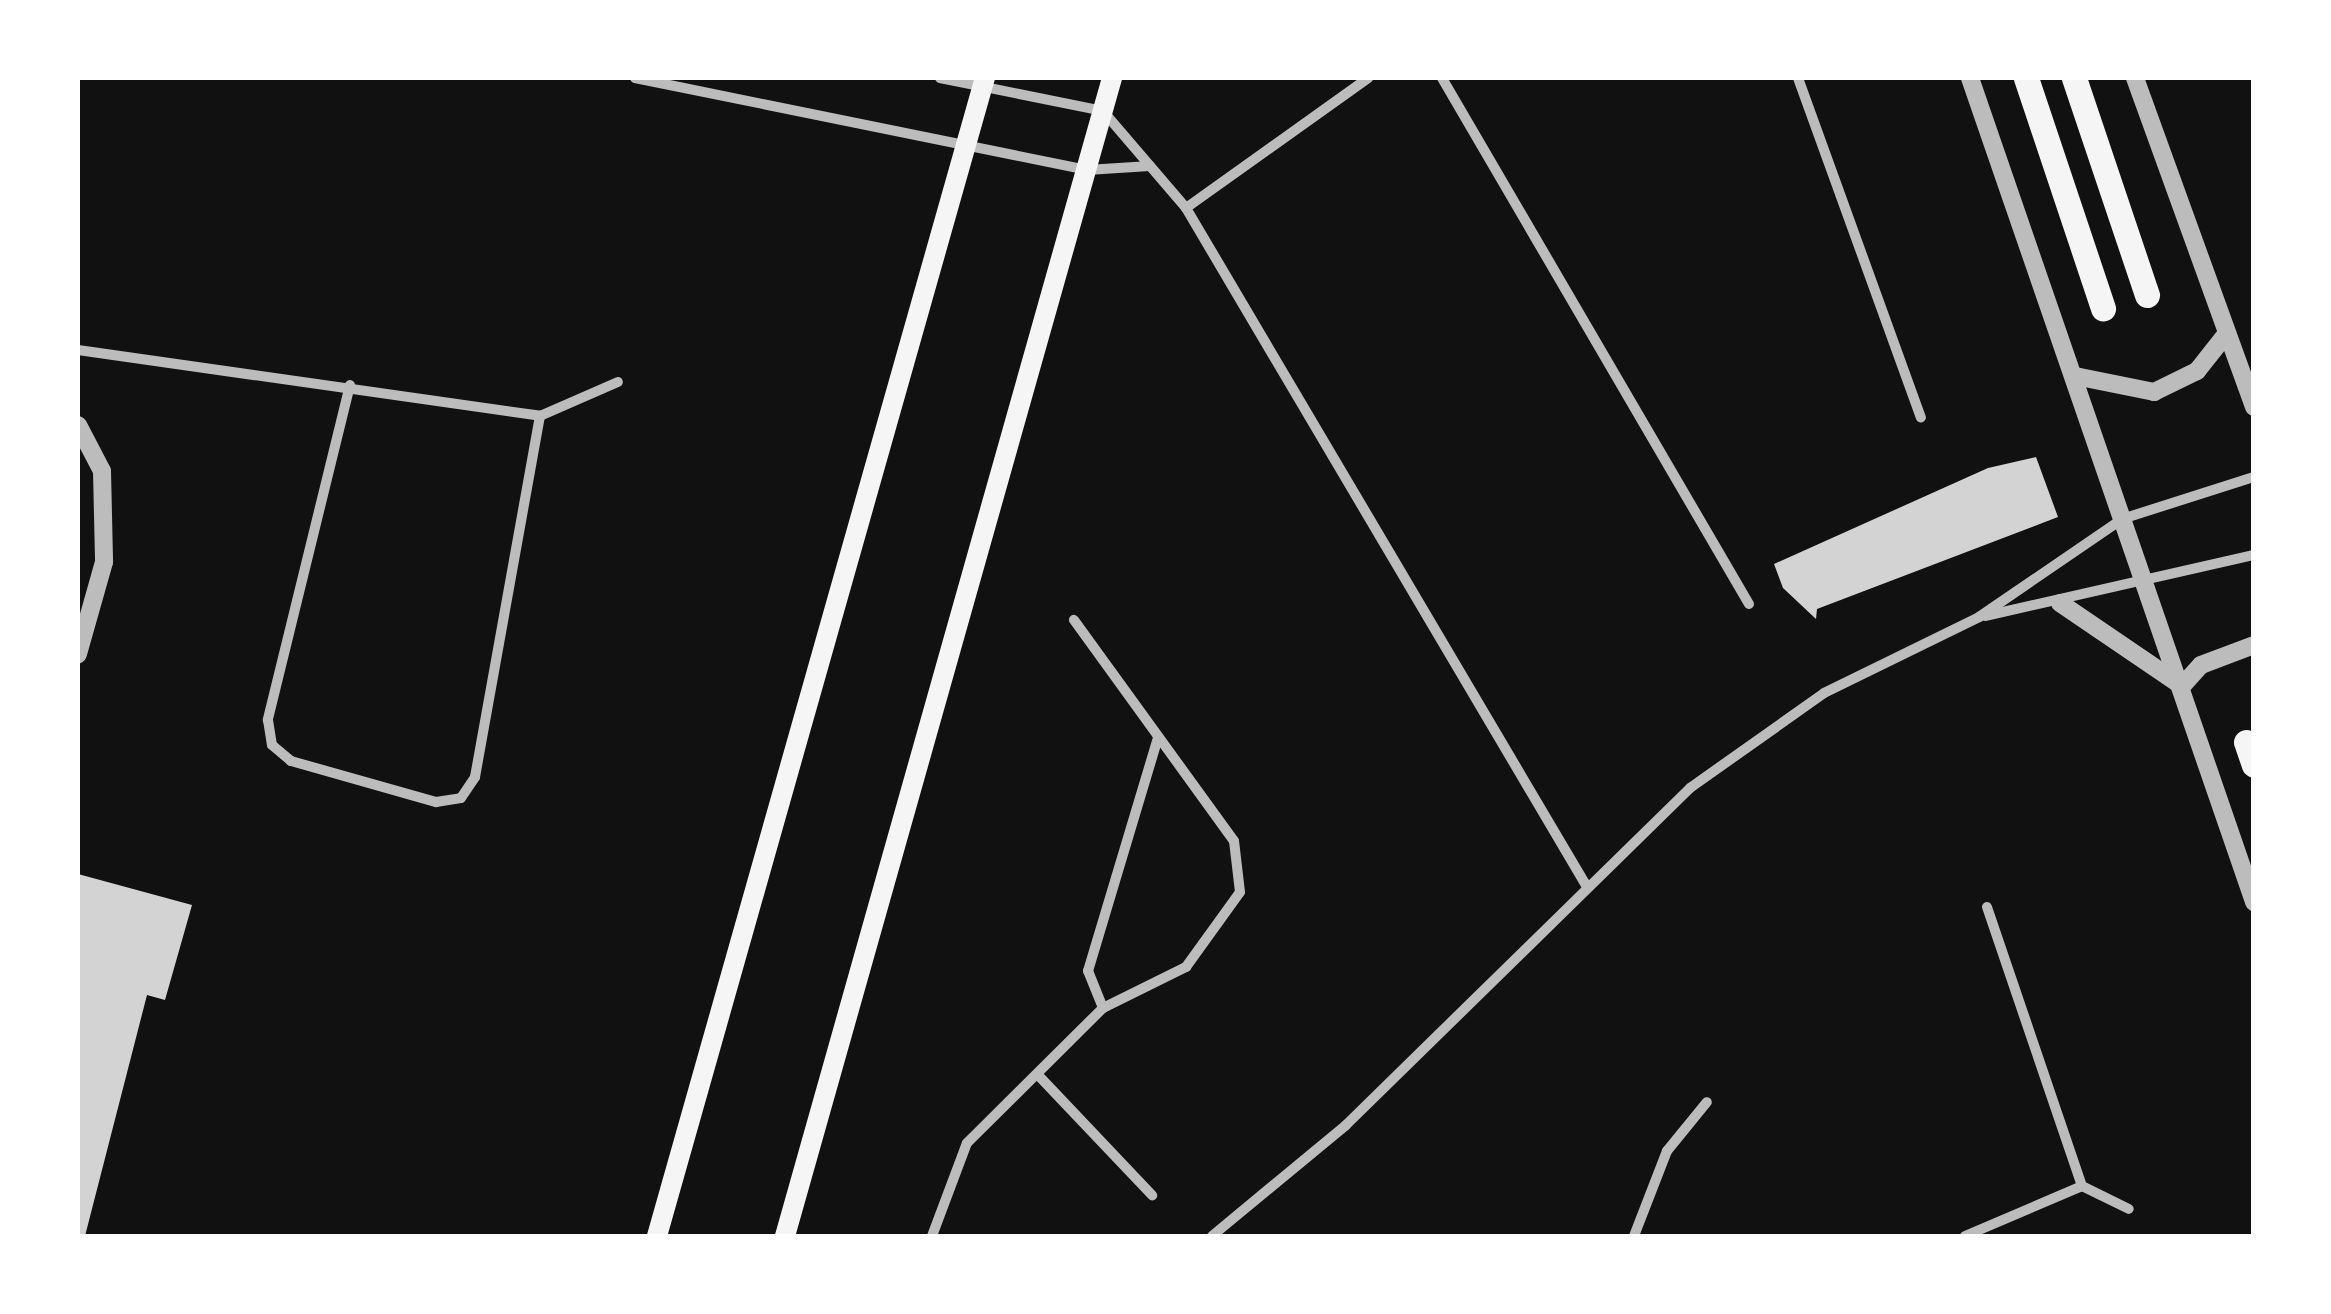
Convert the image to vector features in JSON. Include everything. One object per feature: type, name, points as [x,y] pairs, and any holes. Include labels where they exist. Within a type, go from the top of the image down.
[{"type":"main road","points":[[785,1236],[1112,78]]},
{"type":"main road","points":[[2026,78],[2103,308]]},
{"type":"main road","points":[[2074,78],[2147,295]]},
{"type":"main road","points":[[657,1236],[984,81]]},
{"type":"street","points":[[634,78],[661,79],[966,140],[1086,170],[1150,166]]},
{"type":"street","points":[[940,78],[984,81],[1103,111],[1186,208],[1587,887]]},
{"type":"street","points":[[1186,208],[1368,78]]},
{"type":"street","points":[[1442,78],[1750,604]]},
{"type":"street","points":[[1798,78],[1922,417]]},
{"type":"street","points":[[1970,78],[2254,902]]},
{"type":"street","points":[[2135,78],[2254,408]]},
{"type":"street","points":[[2075,376],[2154,392],[2197,371],[2227,333]]},
{"type":"street","points":[[78,350],[540,416],[618,382]]},
{"type":"street","points":[[350,386],[268,720],[272,745],[291,760],[436,802],[461,798],[475,778],[540,416]]},
{"type":"street","points":[[78,424],[102,470],[104,562],[78,654]]},
{"type":"street","points":[[1212,1236],[1346,1124],[1690,788],[1824,693],[1979,618],[2055,570],[2122,519],[2254,477]]},
{"type":"street","points":[[1979,618],[2060,603],[2254,556]]},
{"type":"street","points":[[2060,603],[2182,686]]},
{"type":"street","points":[[932,1236],[967,1143],[1103,1008],[1186,967],[1240,892],[1234,842],[1074,620]]},
{"type":"street","points":[[2182,686],[2201,665],[2254,645]]},
{"type":"street","points":[[1103,1008],[1088,971],[1158,738]]},
{"type":"street","points":[[1987,907],[2082,1186],[2129,1209]]},
{"type":"street","points":[[1038,1075],[1152,1194]]},
{"type":"street","points":[[1634,1236],[1667,1150],[1707,1102]]},
{"type":"street","points":[[1965,1236],[2082,1186]]},
{"type":"building","points":[[2036,457],[2058,517],[1817,609],[1816,619],[1783,588],[1774,564],[1988,468]]},
{"type":"building","points":[[78,874],[192,905],[165,1000],[147,995],[85,1236],[78,1236]]}]
